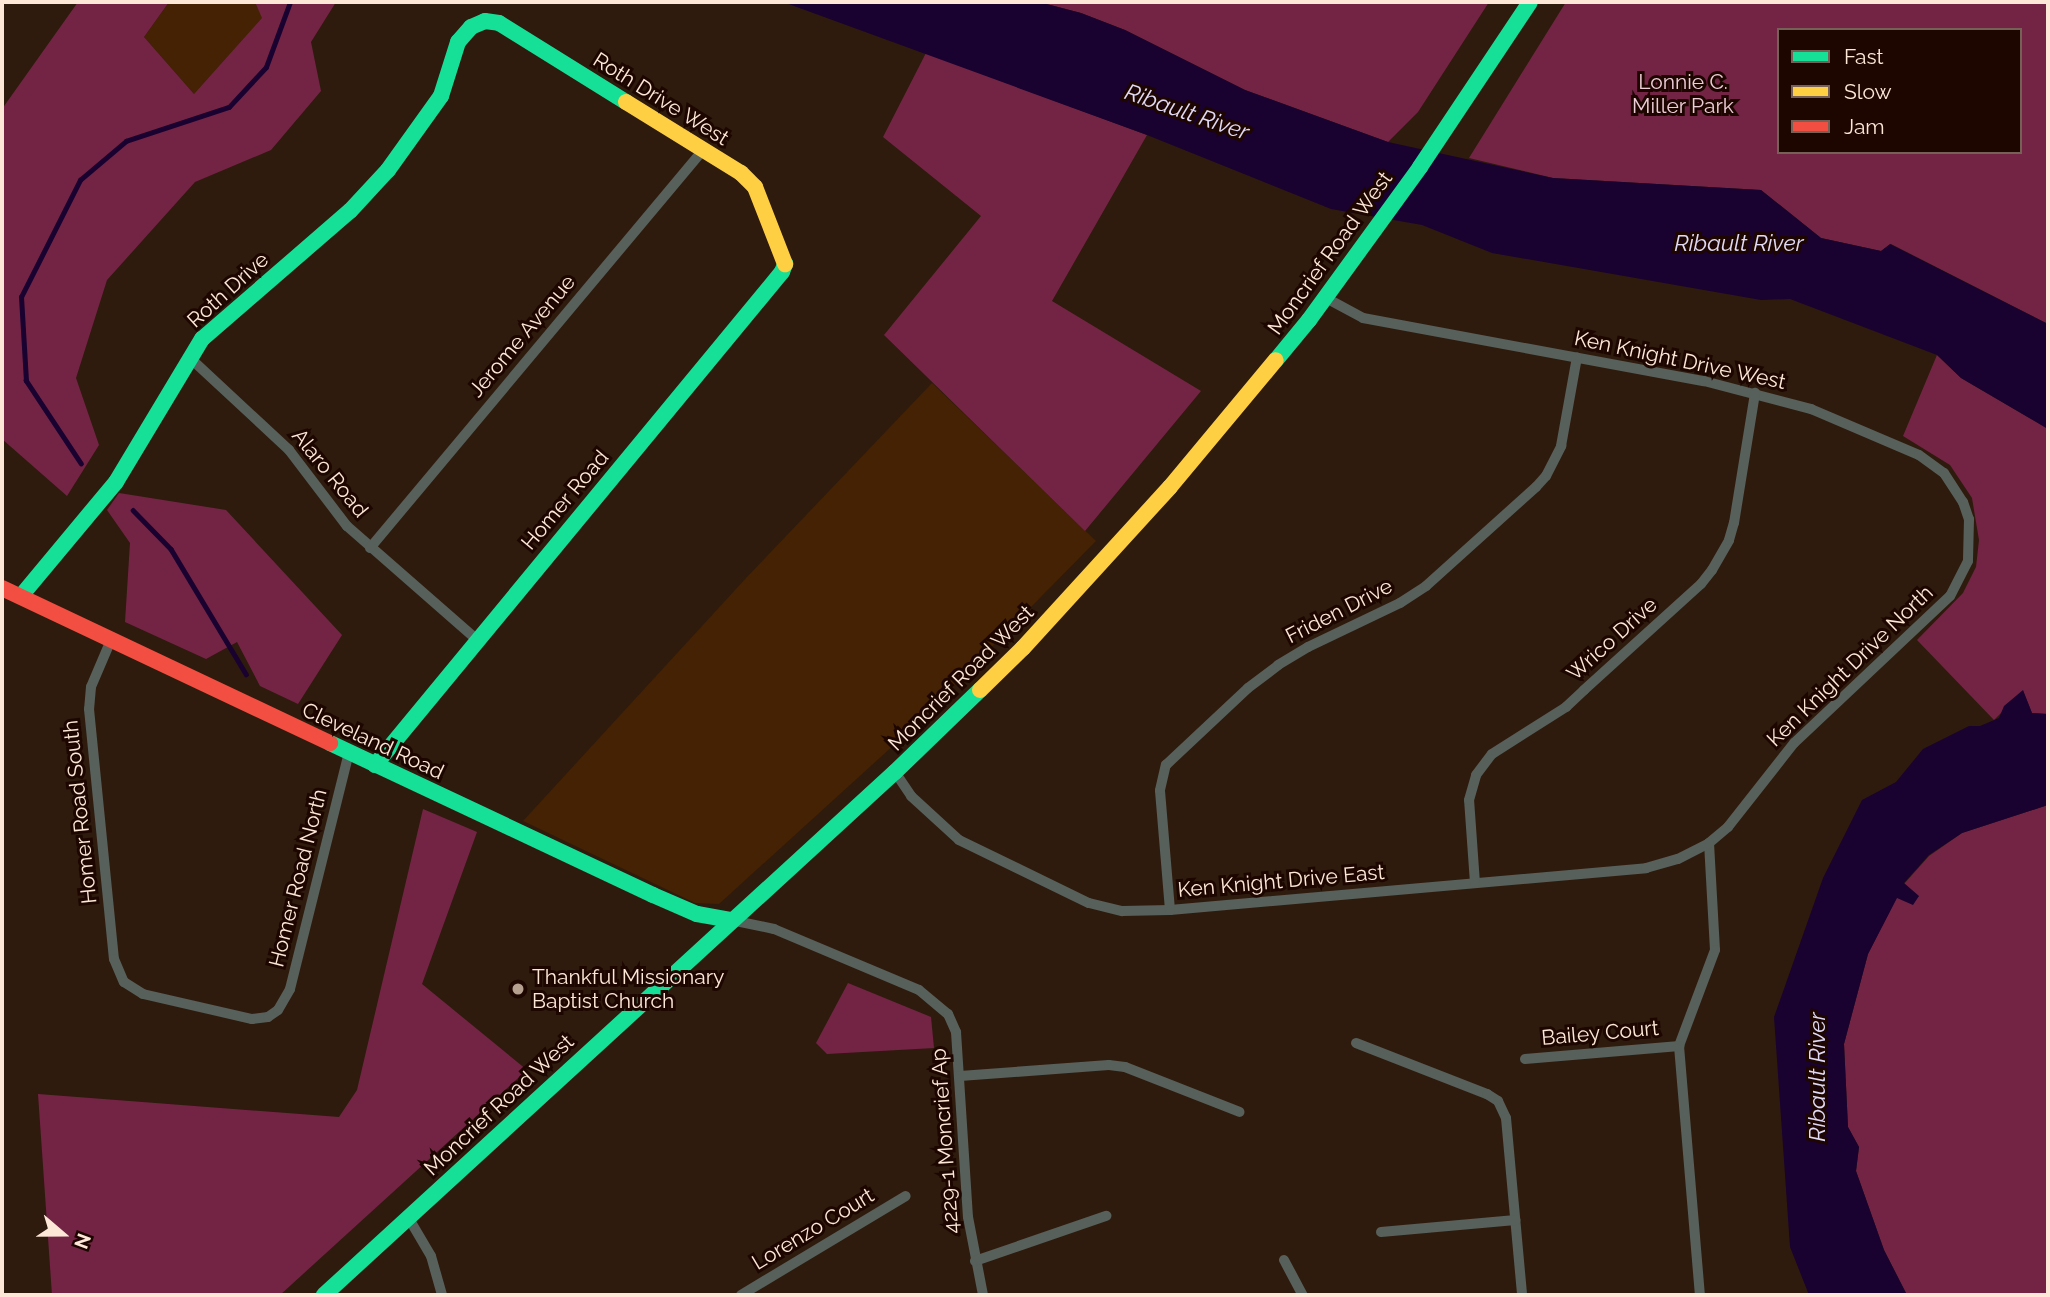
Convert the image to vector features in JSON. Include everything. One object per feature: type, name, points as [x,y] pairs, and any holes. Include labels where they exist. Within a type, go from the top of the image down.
[{"type":"street","name":"Moncrief Road West","points":[[324,1295],[895,772],[1024,648],[1235,412],[1325,298],[1531,2]]},
{"type":"street","name":"Roth Drive West","points":[[471,27],[485,21],[499,23],[741,173],[755,187],[786,261]]},
{"type":"street","name":"Roth Drive","points":[[21,596],[116,482],[202,339],[351,211],[388,170],[441,96],[458,42],[471,27]]},
{"type":"street","name":"Jerome Avenue","points":[[370,548],[703,150]]},
{"type":"street","name":"Homer Road","points":[[375,765],[475,639],[782,272],[786,261]]},
{"type":"street","name":"Ken Knight Drive West","points":[[1325,298],[1363,318],[1755,393],[1811,409],[1870,432],[1933,464],[1955,485],[1969,519],[1971,540]]},
{"type":"street","name":"Alaro Road","points":[[189,357],[289,450],[334,511],[370,548],[475,639]]},
{"type":"street","name":"Friden Drive","points":[[1170,910],[1160,790],[1166,765],[1248,688],[1278,665],[1308,647],[1401,603],[1426,586],[1536,487],[1546,476],[1560,446],[1577,357]]},
{"type":"street","name":"Wrico Drive","points":[[1475,883],[1469,800],[1476,775],[1492,754],[1566,707],[1701,584],[1712,570],[1729,540],[1734,523],[1755,393]]},
{"type":"street","name":"Ken Knight Drive North","points":[[1709,842],[1728,827],[1794,743],[1950,596],[1968,561],[1971,540]]},
{"type":"street","name":"Cleveland Road","points":[[2,588],[696,914],[731,920]]},
{"type":"street","name":"Homer Road South","points":[[111,640],[91,687],[89,709],[117,972],[124,982],[143,994],[252,1019],[268,1017],[278,1010]]},
{"type":"street","name":"Homer Road North","points":[[278,1010],[290,989],[349,753]]},
{"type":"street","name":"Ken Knight Drive East","points":[[895,772],[911,796],[944,830],[979,850],[1100,906],[1132,911],[1170,910],[1646,868],[1678,859],[1709,842]]},
{"type":"street","points":[[1700,1295],[1679,1046],[1715,950],[1709,842]]},
{"type":"street","name":"4229-1 Moncrief Ap","points":[[731,920],[774,929],[919,990],[938,1002],[947,1014],[956,1032],[968,1217],[983,1295]]},
{"type":"street","points":[[1356,1043],[1487,1094],[1498,1101],[1506,1118],[1522,1295]]},
{"type":"street","name":"Bailey Court","points":[[1525,1059],[1679,1046]]},
{"type":"street","points":[[960,1076],[1109,1065],[1125,1067],[1240,1112]]},
{"type":"street","name":"Lorenzo Court","points":[[741,1295],[906,1196]]},
{"type":"street","points":[[975,1261],[1106,1216]]},
{"type":"street","points":[[408,1217],[431,1256],[442,1295]]},
{"type":"street","points":[[1381,1232],[1515,1220]]},
{"type":"street","points":[[1284,1260],[1303,1295]]},
{"type":"shaded area","points":[[169,2],[255,2],[263,18],[194,94],[144,37]]},
{"type":"shaded area","points":[[932,383],[1096,541],[906,734],[719,904],[695,903],[523,821],[747,577]]},
{"type":"green space","points":[[78,2],[169,2],[144,37],[194,94],[262,18],[255,2],[336,2],[311,42],[321,91],[271,150],[195,182],[107,280],[76,378],[99,445],[67,496],[2,439],[2,109]]},
{"type":"green space","points":[[1039,2],[1489,2],[1418,112],[1388,142],[1245,90],[1125,30],[1081,13]]},
{"type":"green space","name":"Lonnie C. Miller Park","points":[[1566,2],[2048,2],[2048,324],[1891,244],[1881,251],[1821,238],[1761,190],[1553,178],[1469,158]]},
{"type":"green space","points":[[926,53],[1147,135],[1052,301],[1201,391],[1085,531],[884,335],[981,216],[883,137]]},
{"type":"green space","points":[[1937,355],[1961,378],[2048,429],[2048,714],[2032,713],[2023,691],[1994,720],[1917,640],[1963,593],[1976,567],[1979,540],[1972,498],[1950,465],[1903,436]]},
{"type":"green space","points":[[119,493],[226,510],[342,635],[298,704],[260,686],[237,642],[206,659],[125,622],[130,543],[107,510]]},
{"type":"green space","points":[[2048,805],[2048,1295],[1907,1295],[1884,1250],[1856,1171],[1859,1147],[1848,1127],[1844,1044],[1868,954],[1897,897],[1919,897],[1904,884],[1929,856],[1962,833]]},
{"type":"green space","points":[[423,809],[477,832],[422,984],[527,1070],[280,1295],[52,1295],[38,1094],[339,1117],[357,1090]]},
{"type":"green space","points":[[848,983],[931,1017],[934,1048],[827,1054],[816,1043]]},
{"type":"water","name":"Ribault River","points":[[783,2],[1039,2],[1081,13],[1125,30],[1245,90],[1388,142],[1553,178],[1761,190],[1821,238],[1881,251],[1890,244],[2048,324],[2048,429],[1961,378],[1937,355],[1790,299],[1761,300],[1492,253],[1422,225],[1331,209],[1147,135]]},
{"type":"water","name":"Ribault River","points":[[2023,690],[2032,713],[2048,714],[2048,805],[1962,833],[1929,855],[1904,883],[1919,896],[1913,905],[1897,898],[1868,954],[1844,1044],[1848,1127],[1859,1147],[1856,1171],[1884,1250],[1907,1295],[1809,1295],[1790,1247],[1774,1017],[1823,878],[1862,800],[1896,782],[1923,749],[1969,726],[1980,726],[1999,718],[2004,706]]},
{"type":"waterway","points":[[81,464],[26,381],[21,297],[80,180],[126,141],[229,107],[266,67],[290,2]]},
{"type":"waterway","points":[[133,510],[171,549],[246,674]]},
{"type":"traffic: fast","points":[[1276,360],[1309,320],[1420,167],[1530,2]]},
{"type":"traffic: fast","points":[[21,596],[116,482],[202,339],[350,211],[388,170],[441,96],[458,42],[471,27],[485,21],[499,23],[626,102]]},
{"type":"traffic: fast","points":[[375,765],[782,272],[785,264]]},
{"type":"traffic: fast","points":[[324,1295],[895,772],[980,690]]},
{"type":"traffic: fast","points":[[330,743],[653,895],[697,914],[731,920]]},
{"type":"traffic: slow","points":[[626,102],[741,173],[755,187],[785,264]]},
{"type":"traffic: slow","points":[[980,690],[1023,648],[1170,487],[1276,360]]},
{"type":"traffic: jam","points":[[2,588],[330,743]]},
{"type":"place","name":"Thankful Missionary Baptist Church","points":[[518,989]]}]
